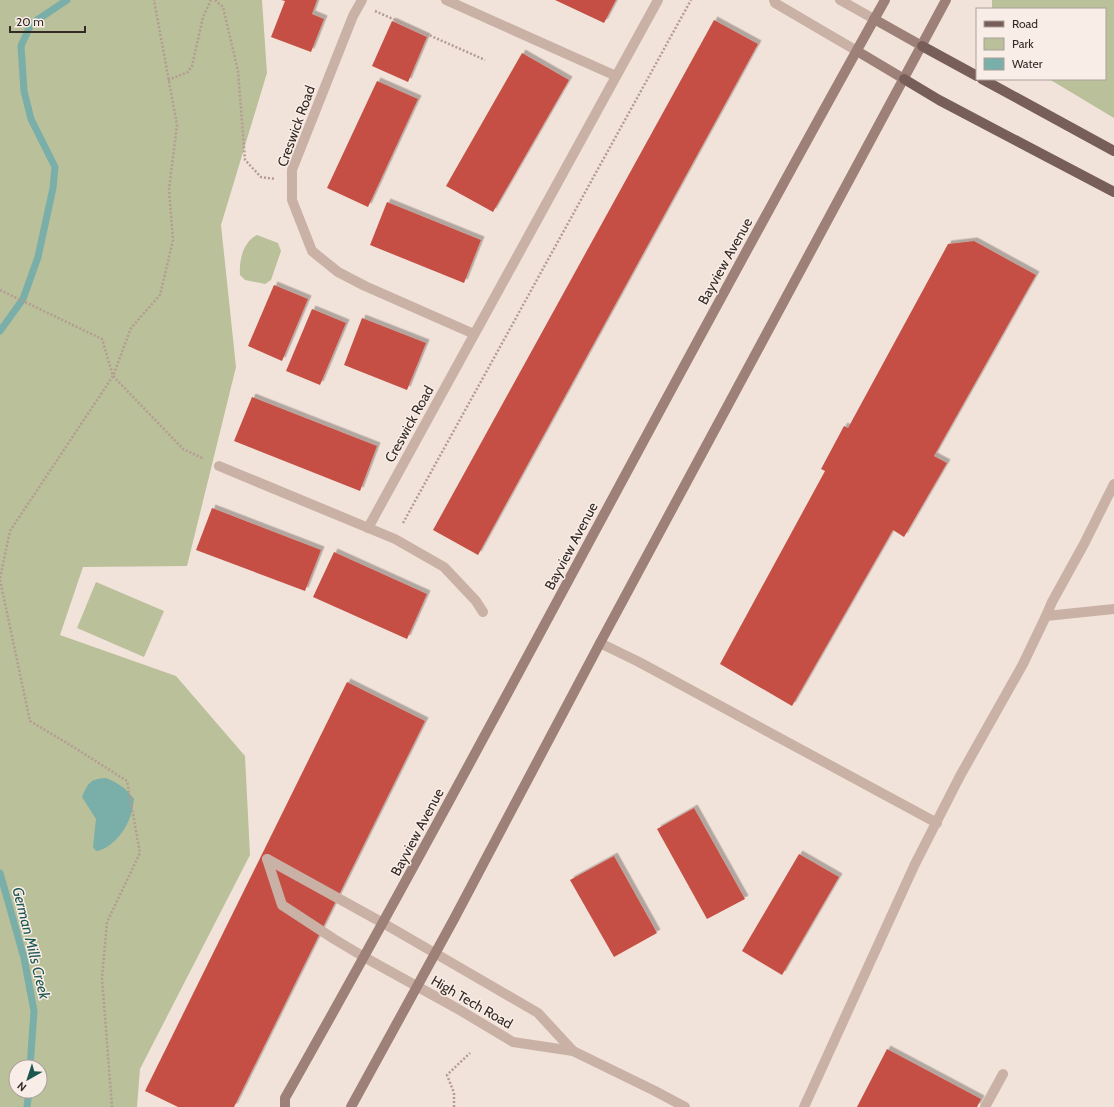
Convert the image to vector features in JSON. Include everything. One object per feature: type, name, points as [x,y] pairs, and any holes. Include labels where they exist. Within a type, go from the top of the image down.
[{"type":"main road","name":"Bayview Avenue","points":[[285,1107],[286,1098],[383,924],[657,414],[885,0]]},
{"type":"main road","points":[[351,1107],[418,986],[600,643],[946,0]]},
{"type":"main road","points":[[874,20],[976,75]]},
{"type":"main road","points":[[857,51],[939,100],[1114,192]]},
{"type":"main road","points":[[984,80],[1114,151]]},
{"type":"street","points":[[446,0],[616,76]]},
{"type":"street","name":"Creswick Road","points":[[368,528],[658,0]]},
{"type":"street","points":[[774,0],[857,51]]},
{"type":"street","points":[[840,0],[874,20]]},
{"type":"street","name":"Creswick Road","points":[[361,2],[353,16],[292,170],[292,200],[312,251],[338,272],[365,286],[474,334]]},
{"type":"street","points":[[219,466],[395,539],[444,567],[476,601],[483,612]]},
{"type":"street","points":[[804,1107],[915,864],[960,776],[1022,664],[1052,602],[1084,544],[1114,484]]},
{"type":"street","points":[[1046,616],[1114,609]]},
{"type":"street","points":[[600,643],[639,662],[937,823]]},
{"type":"street","name":"High Tech Road","points":[[573,1051],[538,1013],[267,859],[282,906],[364,957],[418,986],[513,1042],[573,1051],[685,1107]]},
{"type":"street","points":[[985,1107],[1003,1074]]},
{"type":"path","points":[[112,1107],[102,978],[107,922],[140,853],[127,781],[30,721],[0,579],[10,531],[114,376],[131,328],[160,295],[173,240],[169,189],[177,126],[154,0]]},
{"type":"path","points":[[168,80],[188,72],[192,66],[202,17],[211,0]]},
{"type":"path","points":[[215,0],[223,7],[238,71],[245,160],[261,177],[292,182]]},
{"type":"path","points":[[395,539],[691,0]]},
{"type":"path","points":[[361,2],[485,60]]},
{"type":"path","points":[[0,290],[102,339],[114,376],[183,448],[219,466]]},
{"type":"path","points":[[454,1107],[454,1093],[447,1075],[470,1053]]},
{"type":"green space","points":[[0,0],[262,0],[267,73],[221,225],[236,367],[187,566],[83,567],[60,635],[176,676],[245,756],[250,855],[140,1069],[137,1107],[0,1107]]},
{"type":"green space","points":[[992,0],[1114,0],[1114,118],[1051,80],[1106,80],[1106,8],[992,8]]},
{"type":"green space","points":[[257,235],[278,243],[281,251],[271,280],[265,284],[245,280],[240,275],[240,263],[245,247],[252,238]]},
{"type":"green space","points":[[96,582],[164,611],[144,657],[77,628]]},
{"type":"water","points":[[106,778],[122,786],[134,799],[129,820],[122,832],[108,846],[96,851],[93,847],[96,819],[82,797],[90,783],[96,779]]},
{"type":"building","points":[[281,0],[317,0],[312,14],[324,19],[311,52],[271,37],[285,1]]},
{"type":"building","points":[[555,0],[616,0],[604,23]]},
{"type":"building","points":[[714,20],[758,44],[478,555],[433,530]]},
{"type":"building","points":[[392,21],[427,37],[408,82],[372,66]]},
{"type":"building","points":[[522,53],[569,80],[493,212],[446,186]]},
{"type":"building","points":[[377,81],[418,99],[368,207],[327,188]]},
{"type":"building","points":[[387,202],[481,240],[464,283],[370,245]]},
{"type":"building","points":[[974,241],[1036,275],[934,456],[947,463],[904,537],[893,530],[792,706],[720,664],[825,471],[821,469],[844,426],[848,428],[948,244]]},
{"type":"building","points":[[274,285],[308,299],[282,361],[248,346]]},
{"type":"building","points":[[312,309],[346,323],[320,385],[286,371]]},
{"type":"building","points":[[362,318],[426,343],[407,390],[344,365]]},
{"type":"building","points":[[252,397],[377,446],[360,491],[234,441]]},
{"type":"building","points":[[212,508],[321,550],[305,591],[196,550]]},
{"type":"building","points":[[334,552],[427,594],[407,639],[313,597]]},
{"type":"building","points":[[347,682],[425,721],[234,1107],[178,1107],[145,1091]]},
{"type":"building","points":[[694,808],[745,899],[707,919],[657,829]]},
{"type":"building","points":[[799,854],[839,877],[782,975],[742,951]]},
{"type":"building","points":[[614,856],[657,933],[614,957],[570,880]]},
{"type":"building","points":[[887,1049],[981,1099],[977,1107],[857,1107]]},
{"type":"waterway","name":"German Mills Creek","points":[[0,331],[23,299],[38,257],[53,188],[55,167],[31,119],[24,91],[21,46],[31,24],[67,0]]},
{"type":"waterway","name":"German Mills Creek","points":[[0,873],[24,958],[34,1011],[31,1059]]},
{"type":"waterway","name":"German Mills Creek","points":[[27,1107],[28,1099]]}]
